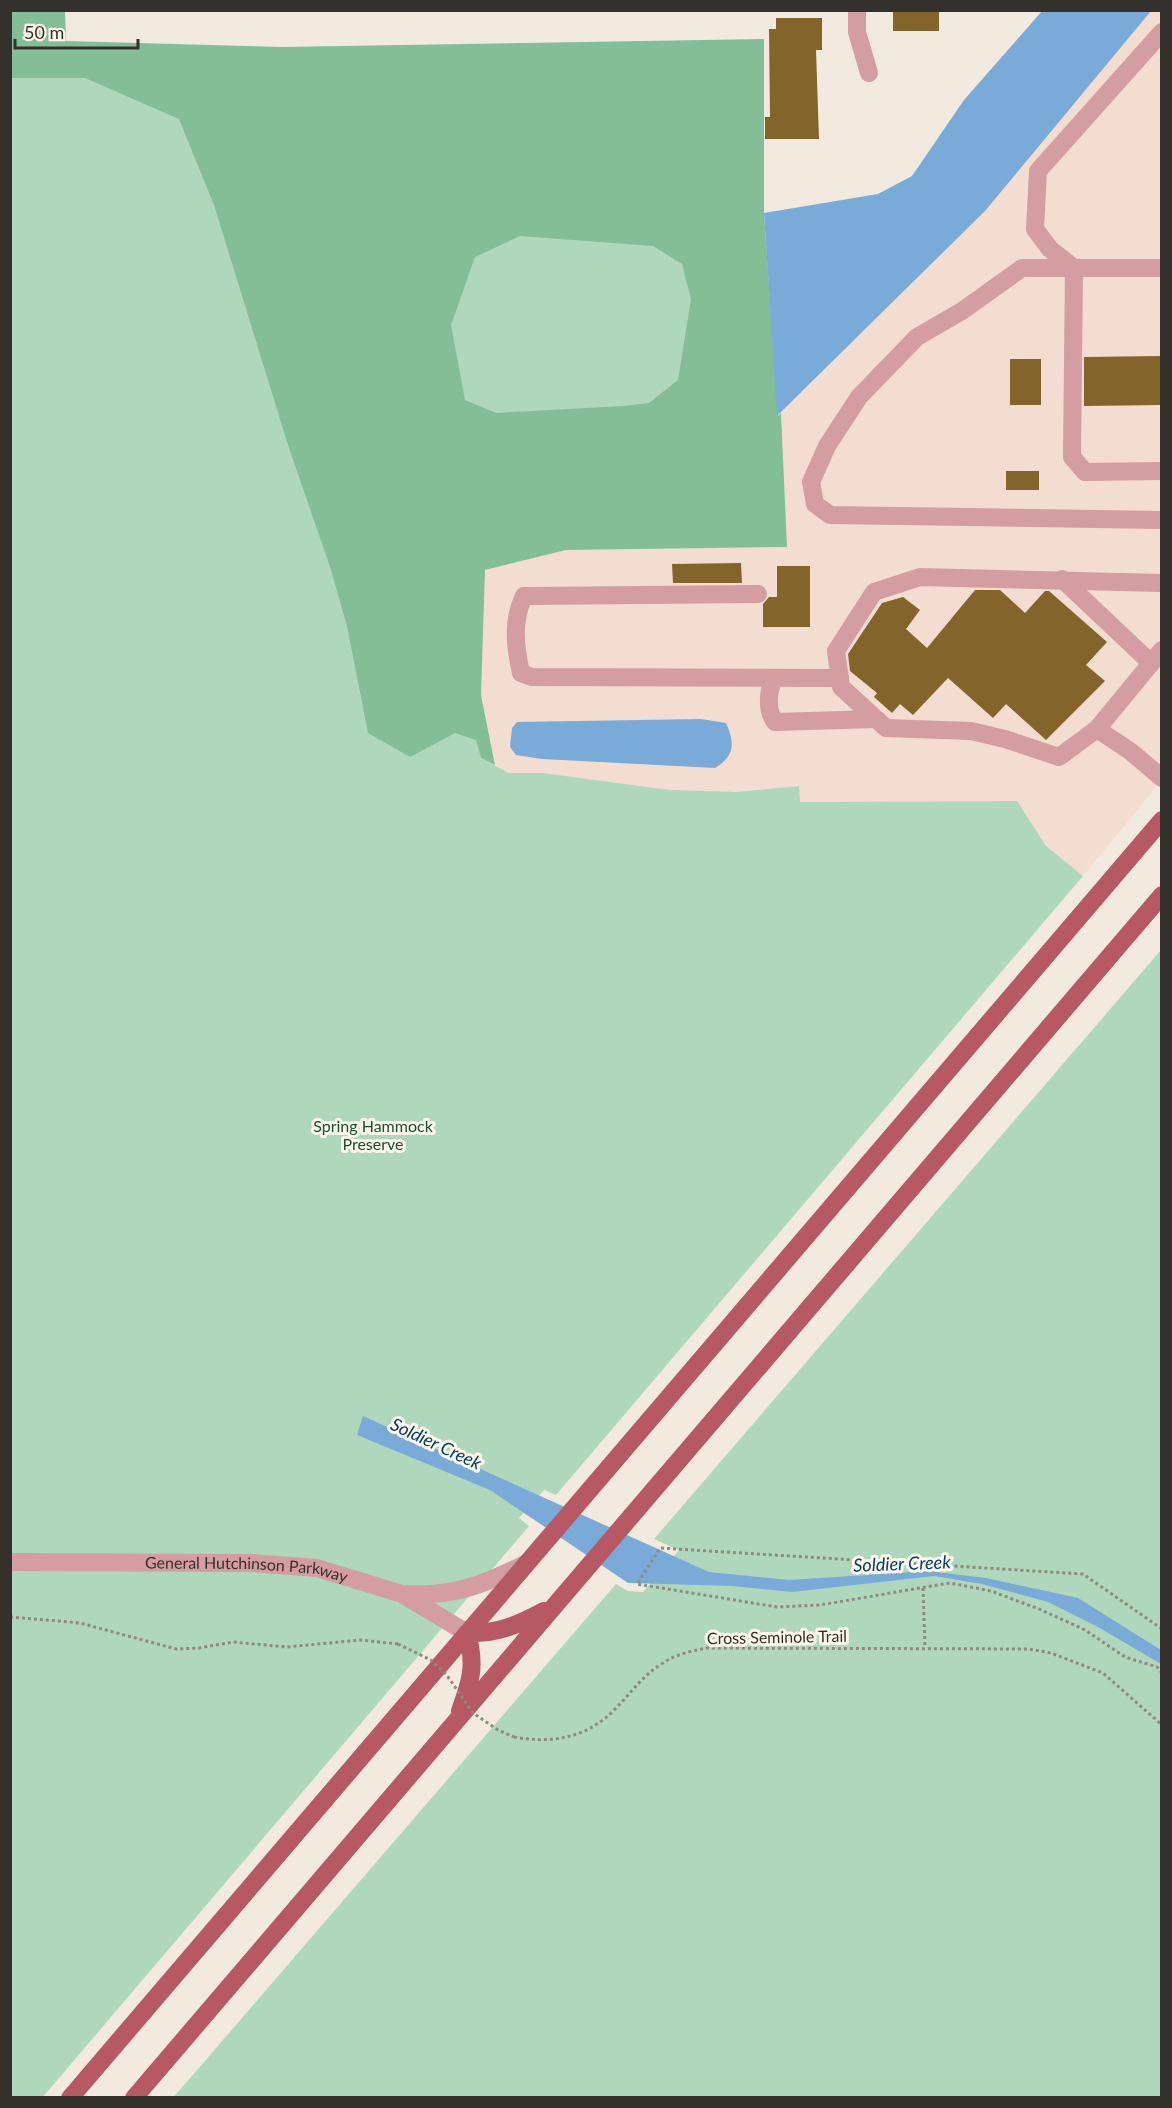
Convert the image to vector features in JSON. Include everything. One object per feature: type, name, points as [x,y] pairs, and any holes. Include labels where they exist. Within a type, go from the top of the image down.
[{"type":"main road","points":[[70,2097],[1161,820]]},
{"type":"main road","points":[[134,2097],[1161,895]]},
{"type":"main road","points":[[467,1633],[490,1634],[516,1626],[554,1607]]},
{"type":"main road","points":[[456,1721],[472,1676],[473,1655],[467,1633]]},
{"type":"street","points":[[857,10],[857,32],[869,73]]},
{"type":"street","points":[[1074,268],[1050,249],[1035,229],[1038,171],[1161,32]]},
{"type":"street","points":[[1161,268],[1022,268],[962,311],[917,337],[859,397],[827,446],[811,482],[815,504],[830,515],[1161,520]]},
{"type":"street","points":[[1074,268],[1072,457],[1085,472],[1161,471]]},
{"type":"street","points":[[1062,579],[1156,656],[1097,729],[1059,757],[1005,739],[971,731],[886,728],[841,687],[836,651],[874,592],[920,577],[1062,579],[1161,583]]},
{"type":"street","points":[[758,594],[524,596],[516,613],[517,653],[521,673],[532,677],[840,678]]},
{"type":"street","points":[[774,678],[770,688],[770,715],[776,722],[876,719]]},
{"type":"street","points":[[1097,729],[1130,751],[1161,778]]},
{"type":"street","name":"General Hutchinson Parkway","points":[[10,1562],[252,1563],[317,1568],[402,1594],[467,1633]]},
{"type":"street","points":[[402,1594],[426,1595],[481,1586],[527,1563]]},
{"type":"path","points":[[1161,1629],[1083,1574],[660,1548],[637,1584],[777,1607],[820,1605],[951,1583],[991,1591],[1039,1609],[1085,1630],[1125,1657],[1157,1667],[1161,1673]]},
{"type":"path","points":[[923,1588],[926,1647]]},
{"type":"path","name":"Cross Seminole Trail","points":[[10,1617],[80,1623],[177,1649],[233,1642],[287,1647],[360,1640],[398,1644],[431,1660],[446,1674],[473,1713],[498,1730],[514,1737],[551,1740],[579,1734],[604,1719],[639,1681],[665,1661],[707,1648],[1029,1649],[1093,1667],[1114,1681],[1161,1725]]},
{"type":"shaded area","points":[[1151,11],[1161,11],[1161,781],[1083,876],[990,801],[799,802],[798,786],[699,795],[543,773],[509,773],[495,765],[481,695],[485,570],[566,550],[787,547],[781,413],[985,211]]},
{"type":"green space","points":[[10,11],[65,11],[66,41],[282,47],[764,39],[764,213],[778,416],[781,413],[787,547],[566,550],[485,570],[481,695],[495,765],[481,758],[476,740],[455,733],[410,757],[368,733],[347,626],[330,567],[288,445],[214,205],[179,119],[85,78],[11,78]],"holes":[[[520,236],[653,246],[682,264],[691,299],[678,380],[649,403],[624,406],[496,413],[465,400],[451,325],[475,257]]]},
{"type":"green space","name":"Spring Hammock Preserve","points":[[748,56],[758,538],[465,538],[477,740],[481,758],[509,773],[543,773],[669,790],[736,792],[799,786],[800,802],[1017,801],[1046,846],[1083,876],[556,1495],[544,1490],[519,1518],[529,1526],[42,2098],[10,2097],[10,61]]},
{"type":"green space","points":[[1161,950],[1161,2097],[173,2098],[616,1584],[628,1591],[643,1592],[679,1550],[654,1539]]},
{"type":"water","points":[[1043,10],[1151,11],[985,211],[777,416],[764,213],[878,194],[912,176],[964,100]]},
{"type":"water","points":[[701,719],[726,723],[731,737],[730,754],[715,768],[542,759],[516,755],[510,747],[512,728],[517,722]]},
{"type":"water","points":[[363,1416],[709,1572],[789,1580],[928,1571],[986,1578],[1078,1598],[1161,1650],[1161,1664],[1098,1627],[1048,1602],[982,1584],[934,1576],[792,1592],[733,1586],[628,1583],[490,1490],[357,1435]]},
{"type":"building","points":[[893,10],[939,10],[939,31],[893,31]]},
{"type":"building","points":[[776,18],[822,18],[822,50],[816,50],[819,139],[765,139],[765,117],[770,117],[769,29],[776,29]]},
{"type":"building","points":[[1161,356],[1161,405],[1084,406],[1084,357]]},
{"type":"building","points":[[1010,359],[1041,359],[1041,405],[1010,405]]},
{"type":"building","points":[[1006,471],[1039,471],[1039,490],[1006,490]]},
{"type":"building","points":[[741,563],[742,583],[673,583],[672,564]]},
{"type":"building","points":[[777,566],[810,566],[810,627],[763,627],[763,604],[769,597],[777,597]]},
{"type":"building","points":[[975,590],[1000,590],[1025,613],[1045,591],[1049,591],[1107,642],[1086,665],[1105,681],[1046,740],[1006,704],[993,718],[948,678],[913,715],[900,704],[892,713],[874,697],[877,693],[850,671],[848,654],[882,603],[903,597],[920,610],[906,629],[927,648]]},
{"type":"water label","name":"Soldier Creek","points":[[436,1444]]},
{"type":"water label","name":"Soldier Creek","points":[[902,1564]]}]
